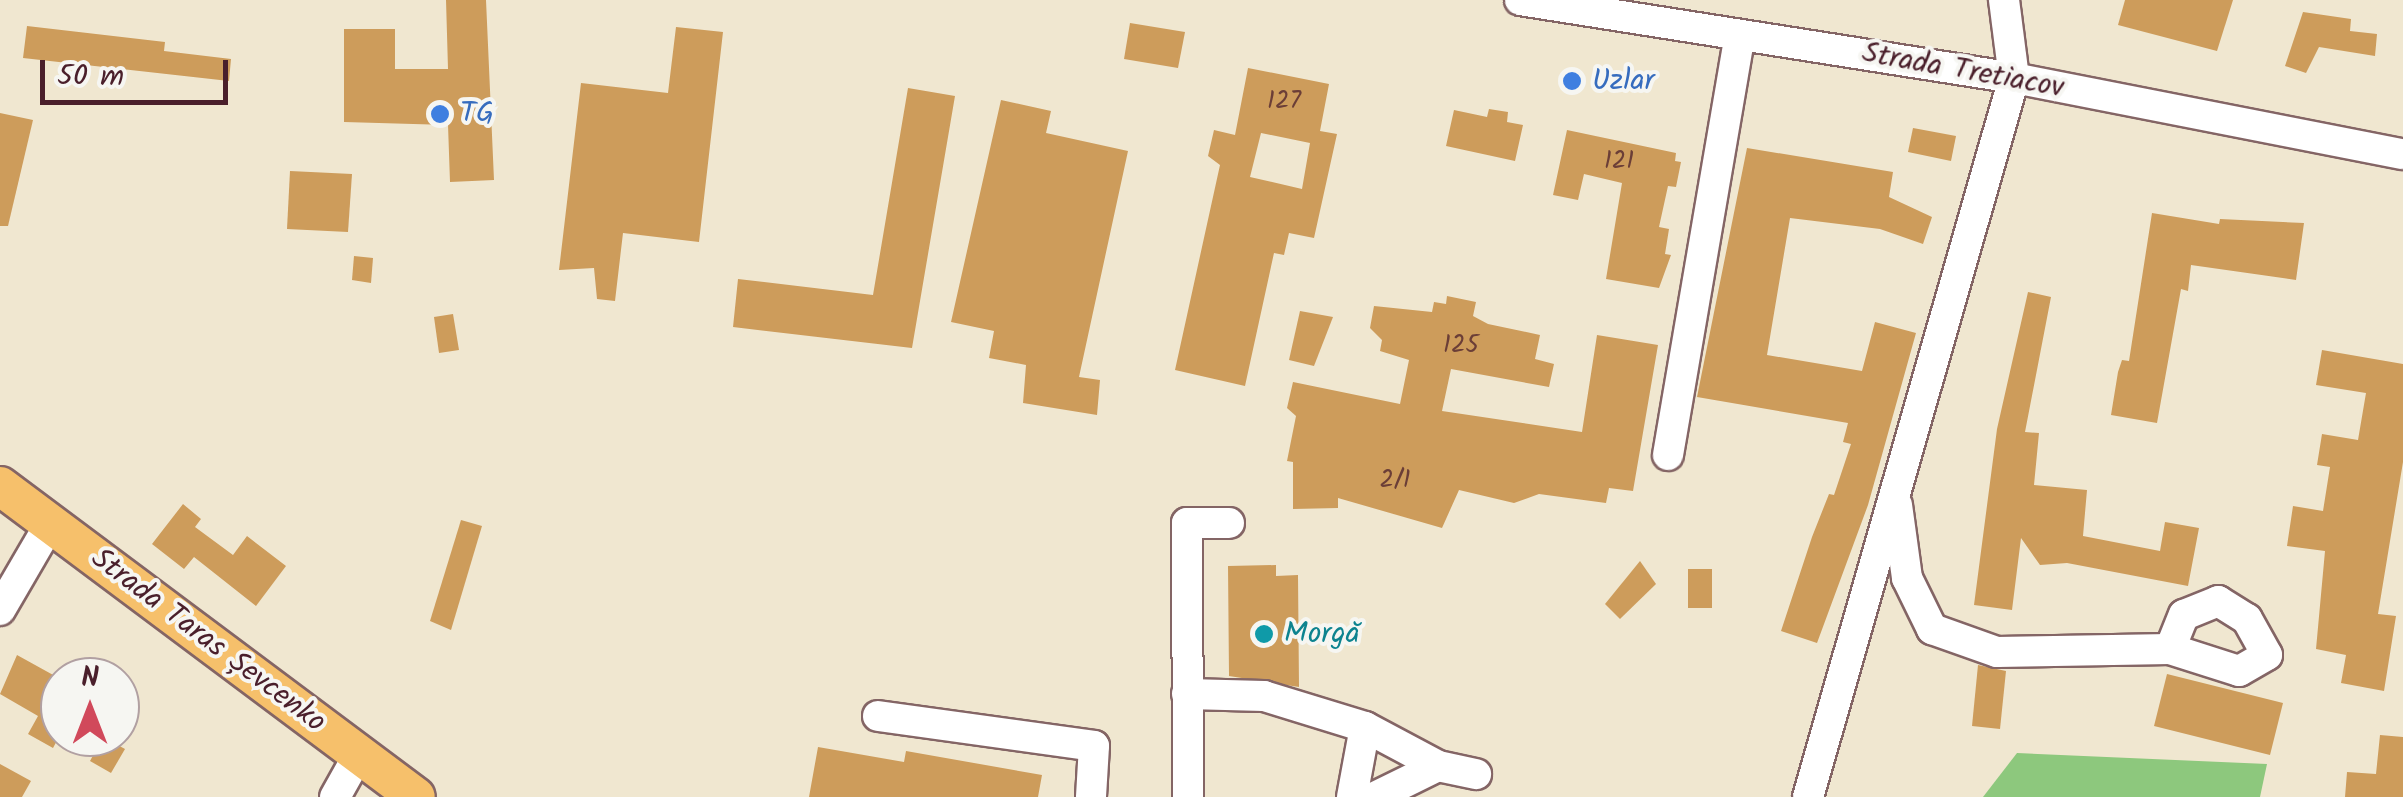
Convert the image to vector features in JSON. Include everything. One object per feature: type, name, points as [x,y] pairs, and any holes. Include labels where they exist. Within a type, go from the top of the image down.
[{"type":"main road","name":"Strada Taras Șevcenko","points":[[0,486],[416,797]]},
{"type":"street","name":"Strada Tretiacov","points":[[1520,0],[2014,78],[2403,154]]},
{"type":"street","points":[[1808,797],[2014,78],[2004,0]]},
{"type":"street","points":[[1668,454],[1740,35]]},
{"type":"street","points":[[1895,487],[1906,578],[1932,630],[1997,652],[2170,649]]},
{"type":"street","points":[[1188,797],[1187,523],[1228,523]]},
{"type":"street","points":[[0,610],[50,524]]},
{"type":"street","points":[[1187,694],[1264,696],[1365,727],[1438,766],[1476,774]]},
{"type":"street","points":[[878,716],[1094,746],[1092,797]]},
{"type":"street","points":[[1352,797],[1365,727]]},
{"type":"street","points":[[335,797],[360,754]]},
{"type":"street","points":[[1375,797],[1438,766]]},
{"type":"green space","points":[[2017,753],[2267,764],[2260,797],[1983,797]]},
{"type":"building","points":[[446,0],[486,0],[494,180],[450,182],[448,125],[344,122],[344,29],[395,29],[395,69],[448,69]]},
{"type":"building","points":[[2125,0],[2233,0],[2217,51],[2118,25]]},
{"type":"building","points":[[2303,12],[2351,19],[2350,31],[2377,34],[2375,56],[2319,47],[2306,73],[2285,66]]},
{"type":"building","points":[[1130,23],[1185,32],[1178,68],[1124,59]]},
{"type":"building","points":[[27,26],[165,42],[164,51],[231,59],[229,81],[23,58]]},
{"type":"building","points":[[676,27],[723,32],[699,242],[623,233],[615,301],[597,299],[594,268],[559,270],[581,83],[668,93]]},
{"type":"building","points":[[1248,68],[1329,84],[1320,131],[1337,134],[1314,238],[1289,233],[1284,255],[1274,253],[1245,386],[1175,370],[1220,165],[1208,156],[1214,130],[1235,135]],"holes":[[[1261,133],[1310,143],[1302,189],[1250,177]]]},
{"type":"building","points":[[908,88],[955,96],[912,348],[733,327],[738,279],[873,295]]},
{"type":"building","points":[[1001,100],[1051,111],[1046,133],[1128,151],[1079,377],[1100,380],[1097,415],[1023,403],[1026,365],[989,358],[994,331],[951,322]]},
{"type":"building","points":[[1489,109],[1508,112],[1507,122],[1523,125],[1515,161],[1446,146],[1454,110],[1487,117]]},
{"type":"building","points":[[0,113],[33,120],[8,226],[0,226]]},
{"type":"building","points":[[1913,128],[1956,136],[1951,161],[1908,152]]},
{"type":"building","points":[[1567,130],[1676,153],[1675,161],[1681,162],[1676,187],[1668,186],[1659,227],[1669,229],[1665,254],[1671,255],[1659,288],[1606,279],[1622,183],[1584,174],[1578,200],[1553,195]]},
{"type":"building","points":[[1747,148],[1893,172],[1889,197],[1932,217],[1923,244],[1880,229],[1790,218],[1767,355],[1862,371],[1875,322],[1916,333],[1868,505],[1817,643],[1781,631],[1812,537],[1829,494],[1834,495],[1851,444],[1843,442],[1848,423],[1697,397]]},
{"type":"building","points":[[290,171],[352,174],[348,232],[287,229]]},
{"type":"building","points":[[2152,213],[2219,224],[2220,219],[2304,223],[2296,280],[2191,265],[2188,291],[2181,289],[2157,423],[2111,415],[2122,360],[2129,361]]},
{"type":"building","points":[[354,256],[373,258],[371,283],[352,280]]},
{"type":"building","points":[[2028,292],[2051,297],[2025,432],[2039,433],[2034,485],[2087,490],[2083,536],[2160,551],[2165,522],[2199,528],[2188,586],[2067,563],[2040,565],[2021,538],[2012,610],[1974,605],[1997,429]]},
{"type":"building","points":[[1447,296],[1476,302],[1473,316],[1488,324],[1540,335],[1535,359],[1554,364],[1549,387],[1451,369],[1442,411],[1582,432],[1597,335],[1658,345],[1633,491],[1609,488],[1606,503],[1539,494],[1514,503],[1459,490],[1442,528],[1338,498],[1338,508],[1293,509],[1293,462],[1287,461],[1296,416],[1287,408],[1293,382],[1400,404],[1409,360],[1380,351],[1382,340],[1370,328],[1374,306],[1432,312],[1434,302],[1446,304]]},
{"type":"building","points":[[1300,311],[1333,317],[1314,366],[1289,360]]},
{"type":"building","points":[[453,314],[459,350],[439,353],[434,317]]},
{"type":"building","points":[[2322,350],[2403,364],[2403,462],[2378,614],[2396,616],[2384,691],[2341,683],[2346,655],[2316,649],[2325,551],[2287,546],[2293,506],[2323,511],[2330,467],[2317,465],[2322,434],[2358,440],[2366,393],[2316,385]]},
{"type":"building","points":[[183,504],[201,519],[195,527],[233,555],[247,536],[286,566],[256,606],[194,557],[184,569],[152,544]]},
{"type":"building","points":[[461,520],[482,526],[451,630],[430,621]]},
{"type":"building","points":[[1640,561],[1656,584],[1620,619],[1605,604]]},
{"type":"building","name":"Morgă","points":[[1276,565],[1276,576],[1298,575],[1299,687],[1229,676],[1228,566]]},
{"type":"building","points":[[1688,569],[1712,569],[1712,608],[1688,608]]},
{"type":"building","points":[[17,655],[40,668],[40,741],[28,734],[38,716],[0,694]]},
{"type":"building","points":[[1978,665],[2006,671],[2000,729],[1972,726]]},
{"type":"building","points":[[2167,674],[2283,703],[2270,755],[2154,726]]},
{"type":"building","points":[[2380,735],[2403,737],[2403,797],[2345,797],[2347,772],[2376,774]]},
{"type":"building","points":[[818,747],[904,762],[906,751],[1042,775],[1038,797],[809,797]]},
{"type":"building","points":[[92,757],[120,757],[111,773],[90,761]]},
{"type":"building","points":[[0,764],[31,781],[22,797],[0,797]]},
{"type":"place","name":"Uzlar","points":[[1572,81]]},
{"type":"place","name":"TG","points":[[440,114]]},
{"type":"place","name":"Morgă","points":[[1264,634]]}]
